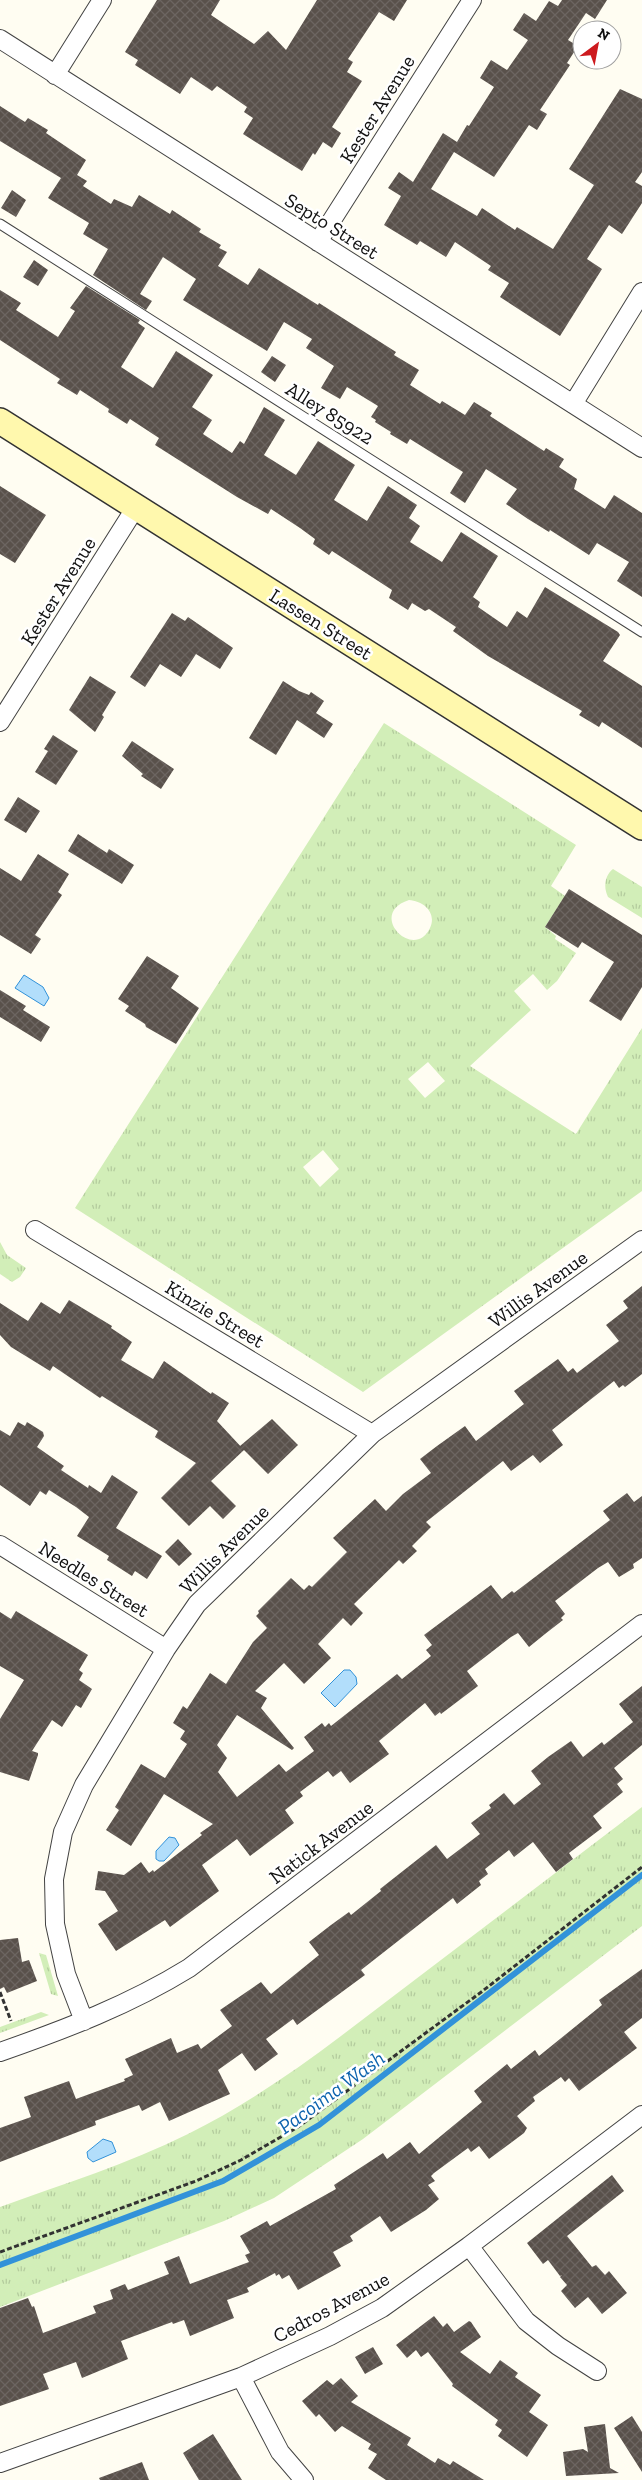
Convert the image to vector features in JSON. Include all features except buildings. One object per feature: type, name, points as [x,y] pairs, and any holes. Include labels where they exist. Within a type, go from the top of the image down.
[{"type":"main road","name":"Lassen Street","points":[[0,421],[642,827]]},
{"type":"street","points":[[55,75],[102,0]]},
{"type":"street","name":"Kester Avenue","points":[[318,242],[472,0]]},
{"type":"street","name":"Septo Street","points":[[0,39],[642,448]]},
{"type":"street","points":[[573,404],[642,292]]},
{"type":"street","name":"Kester Avenue","points":[[0,722],[136,507]]},
{"type":"street","name":"Kinzie Street","points":[[35,1230],[372,1434]]},
{"type":"street","name":"Willis Avenue","points":[[84,2021],[66,1974],[54,1924],[53,1894],[59,1849],[69,1817],[84,1785],[166,1649],[197,1604],[372,1434],[642,1240]]},
{"type":"street","name":"Needles Street","points":[[0,1545],[166,1649]]},
{"type":"street","name":"Natick Avenue","points":[[0,2052],[84,2021],[148,1992],[204,1958],[642,1624]]},
{"type":"street","name":"Cedros Avenue","points":[[0,2463],[241,2377],[330,2336],[382,2308],[469,2246],[642,2115]]},
{"type":"street","points":[[469,2246],[526,2320],[558,2346],[597,2371]]},
{"type":"street","points":[[241,2377],[280,2452],[304,2480]]},
{"type":"lane","name":"Alley 85922","points":[[0,224],[642,632]]},
{"type":"path","points":[[0,2252],[196,2181],[241,2160],[298,2127],[480,1993],[642,1867]]},
{"type":"path","points":[[0,1992],[10,2021]]},
{"type":"green space","points":[[384,723],[576,845],[551,886],[565,896],[545,927],[556,936],[555,939],[576,953],[557,981],[547,990],[533,974],[514,991],[531,1010],[470,1066],[576,1134],[642,1028],[642,1191],[363,1392],[75,1208]],"holes":[[[409,900],[424,905],[432,917],[430,928],[423,937],[414,940],[405,938],[397,932],[393,924],[392,915],[397,907]],[[428,1062],[445,1081],[425,1098],[408,1079]],[[323,1150],[339,1169],[320,1187],[303,1167]]]},
{"type":"green space","points":[[613,869],[642,887],[642,918],[608,897],[606,881],[608,874]]},
{"type":"green space","points":[[0,1242],[7,1255],[26,1268],[20,1277],[12,1282],[0,1274]]},
{"type":"green space","points":[[642,1807],[642,1926],[363,2139],[274,2198],[224,2221],[0,2307],[0,2207],[142,2155],[208,2124],[247,2101],[323,2050]]},
{"type":"green space","points":[[39,1953],[46,1955],[58,1996],[51,1994]]},
{"type":"green space","points":[[41,2012],[49,2015],[0,2033],[0,2027]]},
{"type":"water","points":[[24,975],[43,987],[49,998],[44,1006],[15,988]]},
{"type":"water","points":[[344,1670],[350,1670],[356,1677],[357,1684],[335,1707],[321,1693]]},
{"type":"water","points":[[169,1837],[175,1838],[179,1845],[164,1861],[159,1861],[156,1859],[156,1851]]},
{"type":"water","points":[[103,2139],[112,2142],[116,2152],[93,2162],[88,2158],[87,2152]]},
{"type":"waterway","name":"Pacoima Wash","points":[[0,2265],[223,2181],[319,2125],[642,1875]]}]
